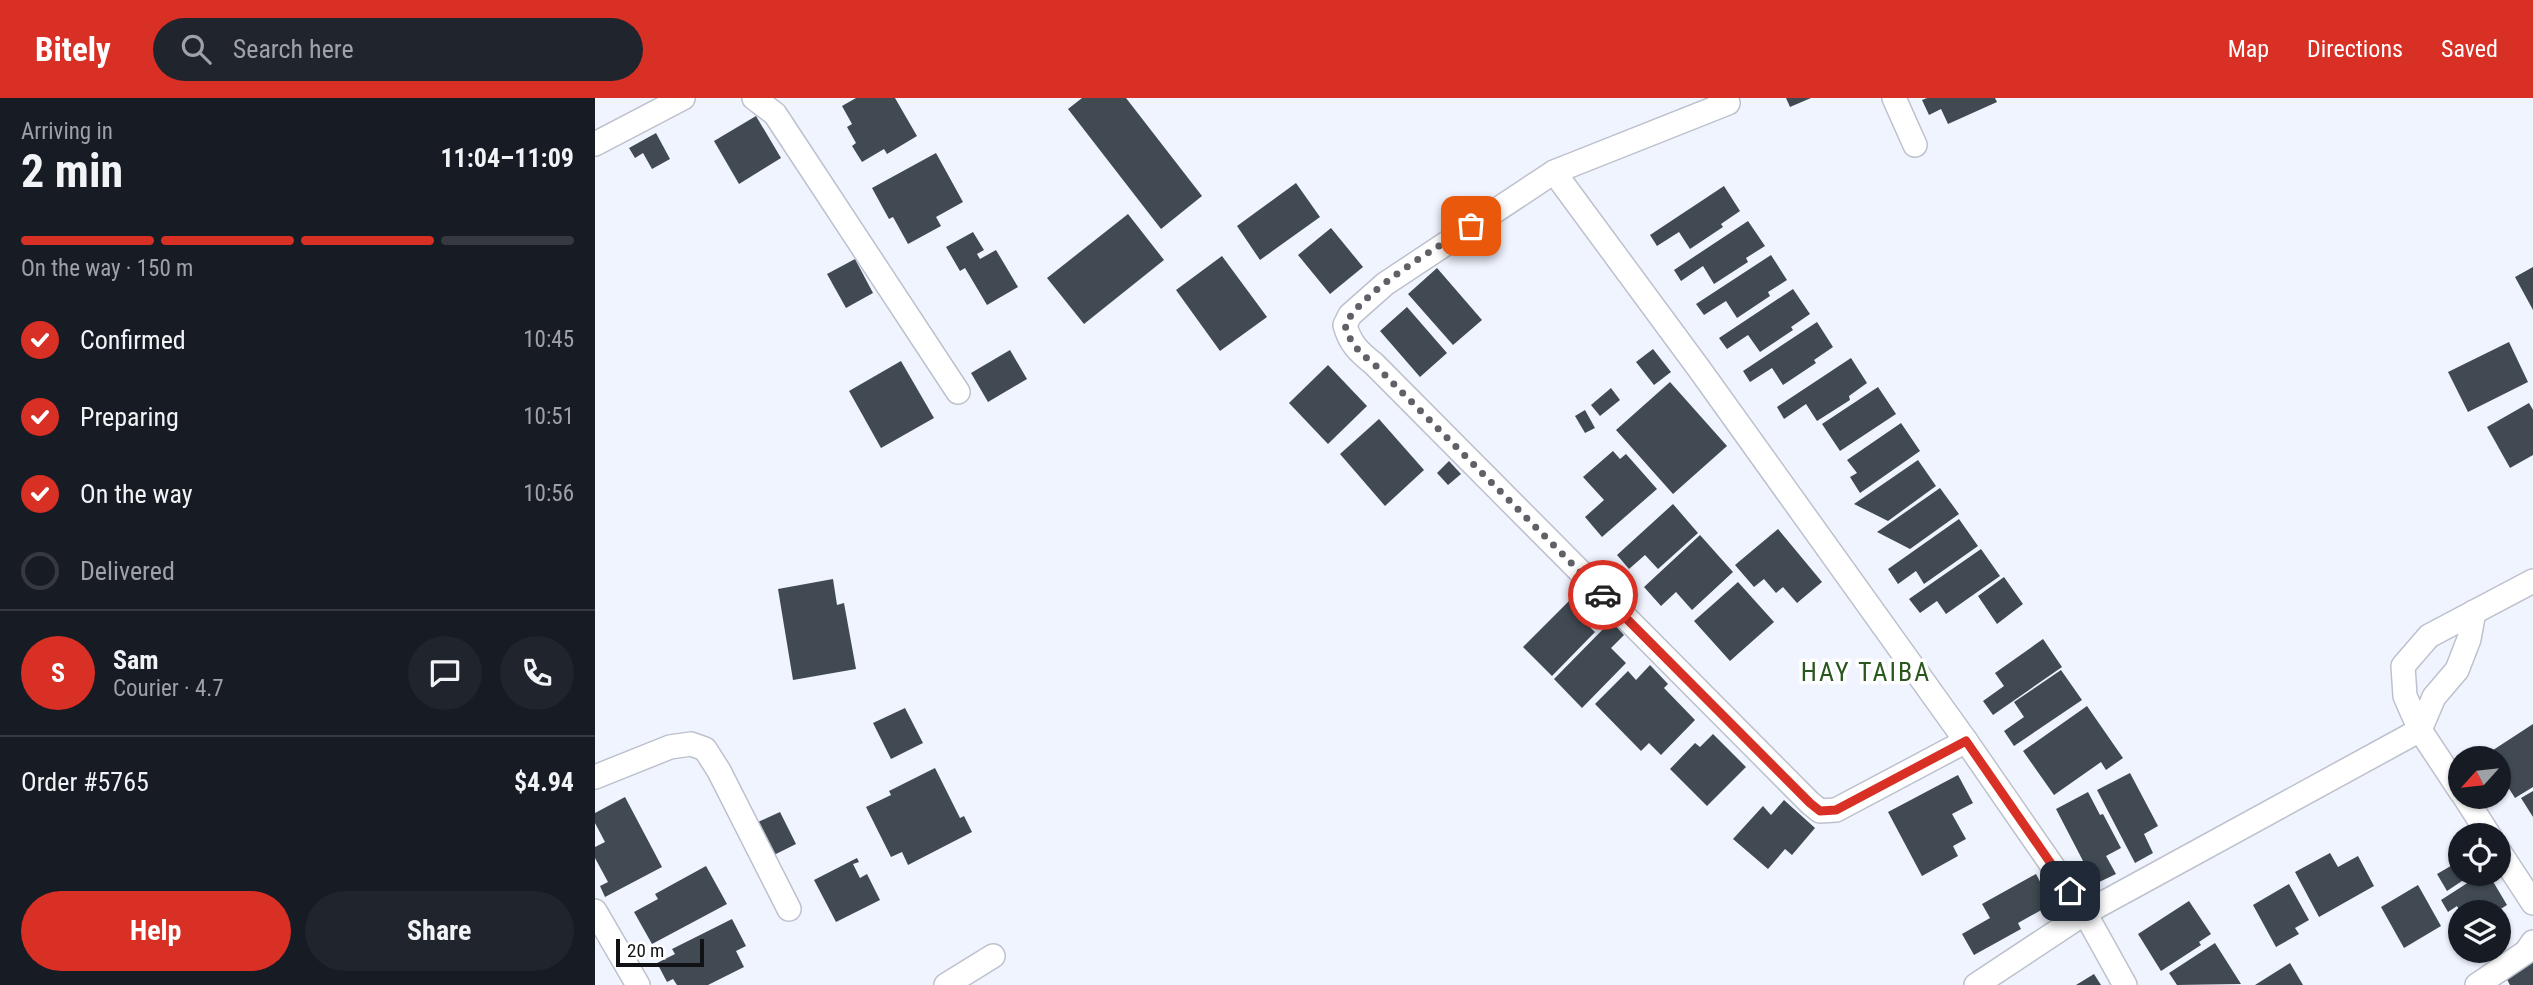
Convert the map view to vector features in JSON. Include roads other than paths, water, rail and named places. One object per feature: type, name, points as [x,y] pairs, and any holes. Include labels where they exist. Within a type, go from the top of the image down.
[{"type":"street","points":[[595,144],[683,98]]},
{"type":"street","points":[[754,98],[775,114],[958,392]]},
{"type":"street","points":[[1894,98],[1915,145]]},
{"type":"street","points":[[1728,103],[1554,172],[1385,284],[1350,314],[1345,325],[1354,347],[1820,811],[1836,810],[1966,741]]},
{"type":"street","points":[[1554,172],[1700,370],[1966,741],[2085,913],[2125,985]]},
{"type":"street","points":[[2448,772],[2420,730],[2405,696],[2403,666],[2429,636],[2533,581]]},
{"type":"street","points":[[1976,985],[2085,913],[2420,730],[2434,697],[2457,670],[2469,639],[2474,612]]},
{"type":"street","points":[[595,776],[670,747],[691,744],[705,749],[719,771],[789,909]]},
{"type":"street","points":[[2511,869],[2533,903]]},
{"type":"street","points":[[595,911],[638,985]]},
{"type":"street","points":[[2477,985],[2526,951],[2533,942]]},
{"type":"street","points":[[946,985],[992,956]]},
{"type":"district","name":"HAY TAIBA","points":[[1866,672]]}]
